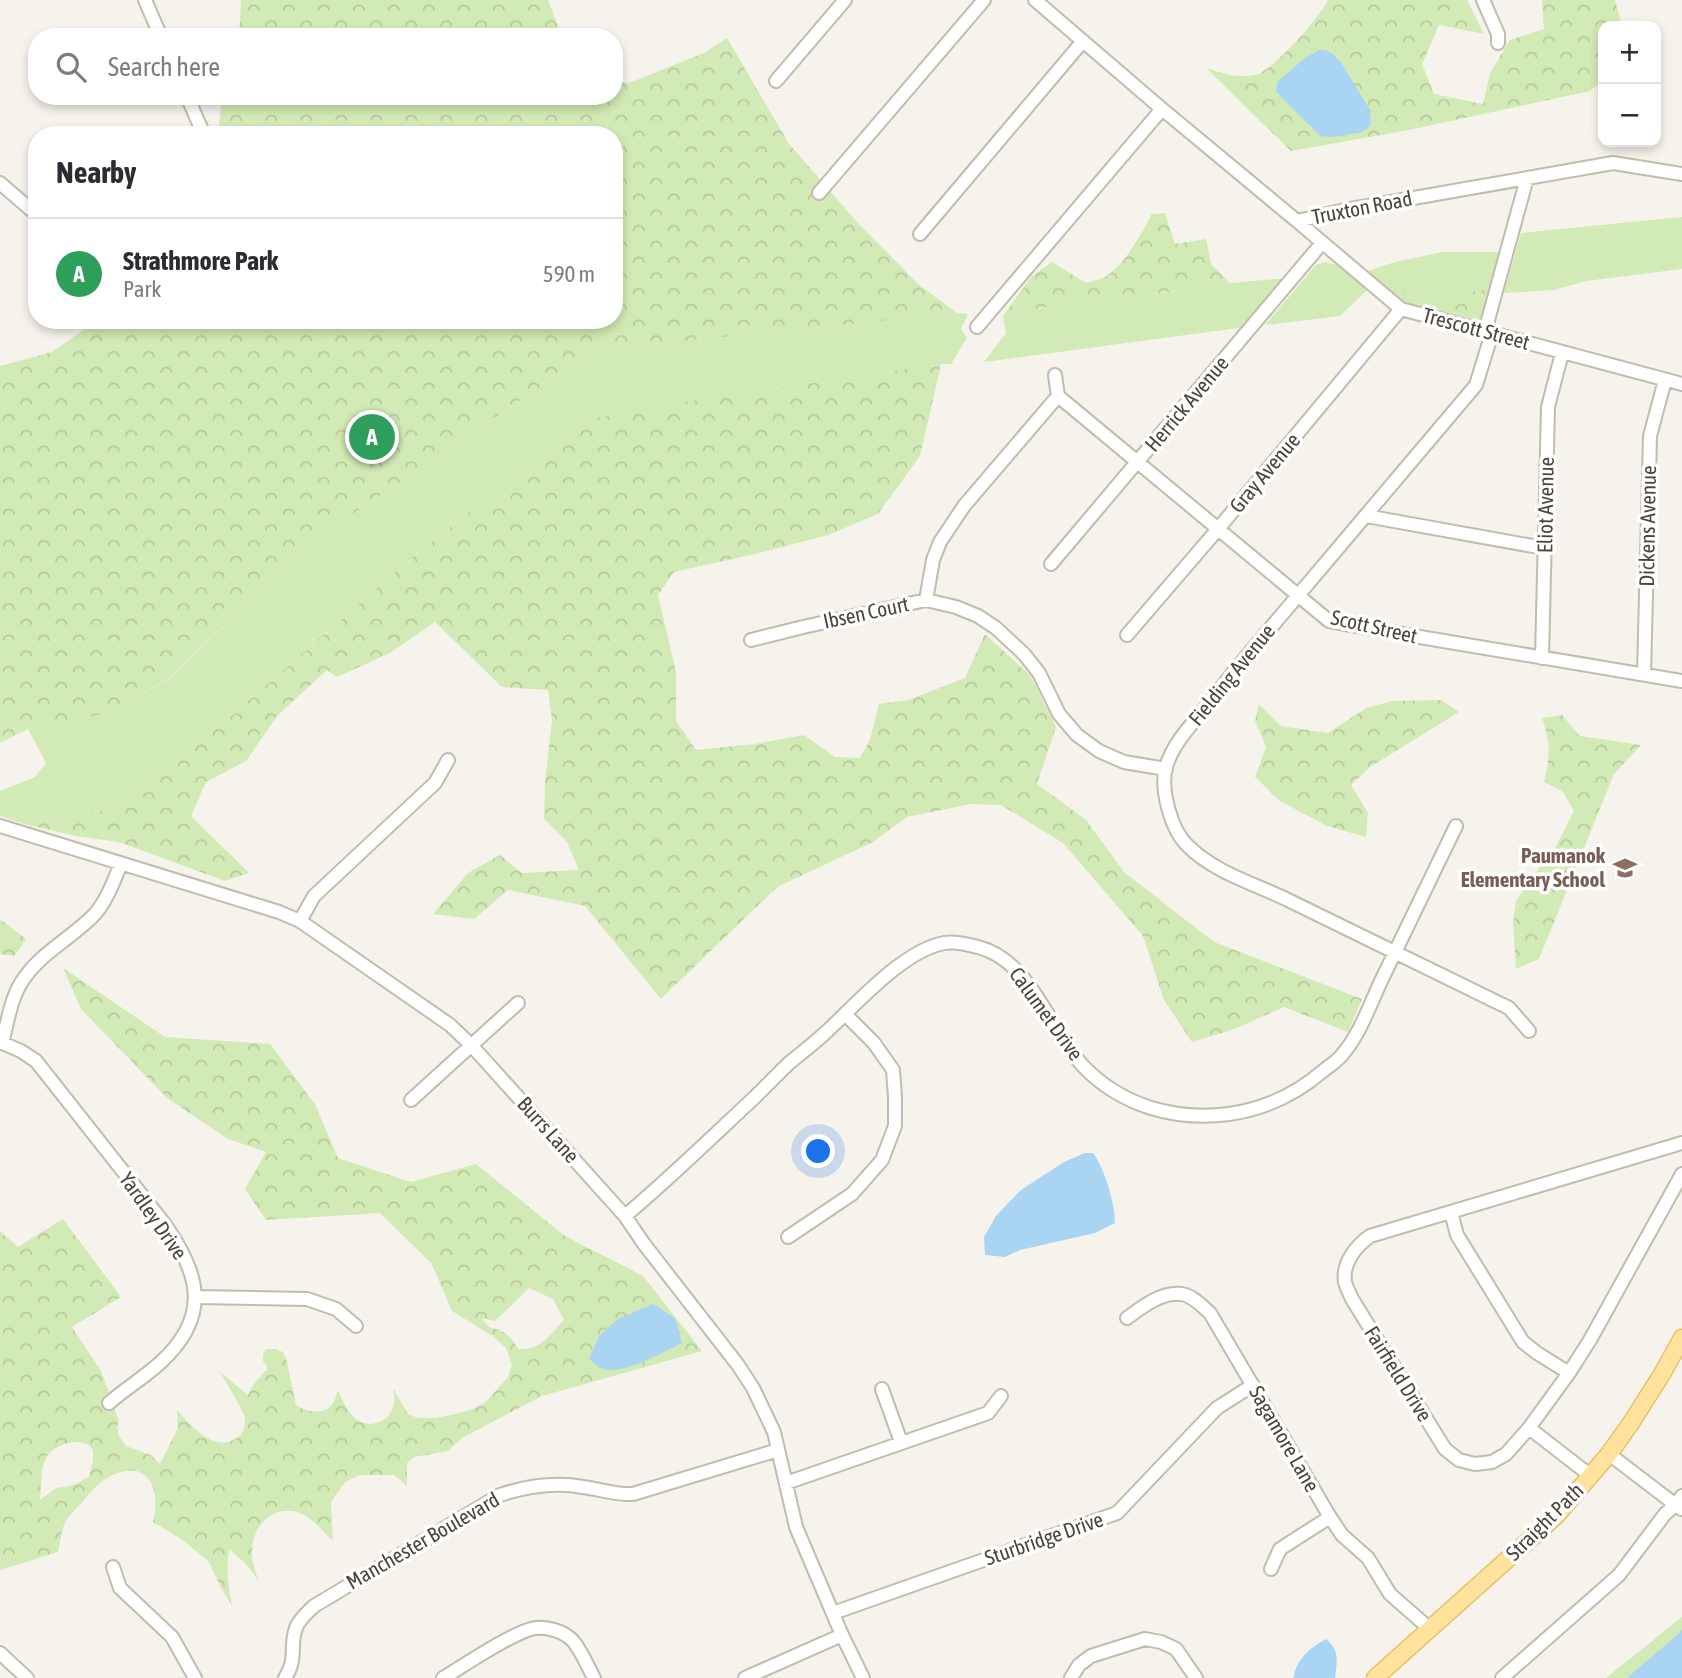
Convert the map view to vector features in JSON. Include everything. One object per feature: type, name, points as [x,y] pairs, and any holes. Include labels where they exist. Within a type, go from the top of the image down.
[{"type":"main road","name":"Straight Path","points":[[1375,1678],[1556,1517],[1609,1454],[1631,1423],[1682,1338]]},
{"type":"street","points":[[145,0],[157,28]]},
{"type":"street","points":[[776,81],[845,0]]},
{"type":"street","points":[[819,193],[984,0]]},
{"type":"street","name":"Truxton Road","points":[[1035,0],[1297,221],[1345,210],[1613,163],[1682,174]]},
{"type":"street","points":[[1483,0],[1498,43]]},
{"type":"street","points":[[920,234],[1083,41]]},
{"type":"street","points":[[191,105],[200,126]]},
{"type":"street","points":[[978,327],[1162,109]]},
{"type":"street","name":"Fielding Avenue","points":[[1166,769],[1174,750],[1187,731],[1476,385],[1527,178]]},
{"type":"street","points":[[0,183],[28,207]]},
{"type":"street","name":"Trescott Street","points":[[1297,221],[1401,309],[1682,384]]},
{"type":"street","name":"Herrick Avenue","points":[[1051,564],[1322,243]]},
{"type":"street","name":"Gray Avenue","points":[[1127,635],[1401,309]]},
{"type":"street","name":"Eliot Avenue","points":[[1542,657],[1548,407],[1562,353]]},
{"type":"street","points":[[926,600],[933,560],[940,542],[964,506],[1058,396],[1055,375]]},
{"type":"street","name":"Dickens Avenue","points":[[1644,674],[1650,436],[1665,380]]},
{"type":"street","name":"Scott Street","points":[[1058,396],[1329,621],[1682,681]]},
{"type":"street","points":[[1366,516],[1544,548]]},
{"type":"street","name":"Ibsen Court","points":[[751,640],[926,600],[956,607],[978,616],[996,628],[1024,654],[1039,673],[1059,714],[1077,735],[1099,751],[1124,762],[1166,769]]},
{"type":"street","points":[[300,921],[314,896],[435,783],[448,760]]},
{"type":"street","points":[[1166,769],[1169,812],[1186,845],[1199,856],[1243,880],[1509,1008],[1529,1031]]},
{"type":"street","name":"Burrs Lane","points":[[0,826],[279,912],[300,921],[450,1025],[472,1046],[625,1216],[753,1388],[774,1432],[796,1527],[863,1678]]},
{"type":"street","name":"Calumet Drive","points":[[625,1216],[901,963],[926,948],[945,943],[964,943],[988,950],[1011,964],[1025,980],[1068,1047],[1085,1067],[1101,1082],[1133,1102],[1162,1111],[1207,1117],[1244,1112],[1280,1100],[1307,1085],[1342,1055],[1363,1023],[1456,826]]},
{"type":"street","points":[[1,1042],[14,997],[23,979],[40,959],[92,916],[106,899],[121,864]]},
{"type":"street","points":[[411,1100],[518,1003]]},
{"type":"street","points":[[788,1237],[852,1194],[882,1160],[895,1126],[892,1070],[874,1043],[845,1014]]},
{"type":"street","name":"Yardley Drive","points":[[1,1042],[36,1061],[163,1222],[180,1246],[190,1270],[196,1297]]},
{"type":"street","name":"Fairfield Drive","points":[[1682,1143],[1370,1236],[1357,1245],[1348,1263],[1345,1281],[1352,1299],[1444,1449],[1459,1460],[1475,1464],[1492,1462],[1506,1454],[1529,1428],[1590,1340],[1682,1174]]},
{"type":"street","points":[[1451,1212],[1457,1235],[1523,1342],[1569,1373]]},
{"type":"street","name":"Sagamore Lane","points":[[1127,1318],[1146,1304],[1166,1296],[1183,1294],[1199,1302],[1210,1313],[1342,1535],[1368,1558],[1390,1594],[1430,1629]]},
{"type":"street","points":[[109,1403],[176,1347],[194,1312],[196,1297],[307,1299],[336,1309],[356,1326]]},
{"type":"street","name":"Sturbridge Drive","points":[[833,1614],[1117,1513],[1217,1408],[1253,1385]]},
{"type":"street","points":[[882,1389],[901,1443]]},
{"type":"street","points":[[786,1483],[988,1413],[1001,1396]]},
{"type":"street","points":[[1529,1428],[1591,1476]]},
{"type":"street","name":"Manchester Boulevard","points":[[285,1678],[292,1667],[296,1629],[303,1616],[314,1606],[500,1495],[517,1489],[550,1485],[583,1487],[619,1495],[633,1494],[778,1450]]},
{"type":"street","points":[[1502,1678],[1619,1575],[1665,1514],[1680,1504],[1609,1454]]},
{"type":"street","points":[[1271,1569],[1280,1549],[1330,1517]]},
{"type":"street","points":[[113,1567],[120,1588],[172,1637],[195,1678]]},
{"type":"street","points":[[443,1678],[533,1628],[547,1628],[572,1640],[594,1678]]},
{"type":"street","points":[[745,1678],[842,1635]]},
{"type":"street","points":[[1070,1678],[1079,1665],[1091,1656],[1144,1639],[1161,1642],[1175,1649],[1196,1678]]},
{"type":"street","points":[[0,1653],[27,1678]]},
{"type":"green space","points":[[241,0],[548,0],[559,28],[239,28]]},
{"type":"green space","points":[[1328,0],[1467,0],[1484,34],[1439,25],[1422,64],[1434,94],[1483,104],[1490,73],[1510,40],[1544,29],[1542,0],[1615,0],[1621,21],[1598,21],[1598,84],[1590,91],[1409,130],[1291,151],[1206,68],[1230,75],[1255,75],[1273,64],[1306,30]],"holes":[[[1342,64],[1353,84],[1311,128],[1276,92]]]},
{"type":"green space","points":[[727,38],[789,144],[856,221],[919,285],[957,313],[595,350],[314,540],[169,678],[110,713],[28,729],[0,743],[0,366],[52,352],[85,329],[623,329],[623,126],[219,126],[221,105],[623,105],[623,82],[629,83],[704,53]]},
{"type":"green space","points":[[1165,213],[1175,244],[1206,239],[1211,264],[1230,283],[1113,300],[1062,304],[1003,316],[1031,277],[1052,262],[1086,283],[1111,273],[1125,258],[1152,214]]},
{"type":"green space","points":[[1682,217],[1682,269],[1586,281],[1554,290],[1504,293],[1521,233]]},
{"type":"green space","points":[[1443,252],[1501,252],[1484,327],[1419,310],[1365,272],[1395,262]]},
{"type":"green space","points":[[1325,262],[1337,265],[1367,290],[1340,316],[1265,325],[1316,265]]},
{"type":"green space","points":[[1287,278],[1246,327],[984,362],[1006,333],[1003,316],[1062,304]]},
{"type":"green space","points":[[1492,291],[1489,305],[1453,311],[1430,309],[1396,296],[1404,293],[1429,297]]},
{"type":"green space","points":[[968,314],[961,329],[967,338],[951,364],[587,420],[417,553],[213,732],[110,810],[24,824],[0,816],[0,791],[35,777],[46,763],[28,729],[110,713],[170,678],[314,540],[595,350]]},
{"type":"green space","points":[[941,364],[920,456],[878,514],[828,535],[674,572],[658,595],[676,672],[676,721],[696,750],[755,744],[804,735],[835,757],[860,758],[870,740],[879,704],[908,700],[965,678],[985,634],[1030,675],[1056,727],[1037,784],[1086,820],[1124,872],[1214,942],[1362,999],[1348,1032],[1284,1007],[1232,1030],[1192,1042],[1164,1000],[1143,936],[1063,843],[1001,805],[971,804],[907,817],[873,842],[777,887],[661,999],[585,906],[508,890],[474,919],[433,914],[468,873],[500,855],[522,873],[579,870],[567,842],[544,819],[552,720],[548,690],[502,687],[435,622],[390,653],[337,677],[327,670],[277,716],[246,761],[206,782],[191,816],[249,873],[225,881],[119,842],[76,836],[24,824],[110,810],[213,732],[417,553],[587,420],[632,410]]},
{"type":"green space","points":[[1441,700],[1459,712],[1370,767],[1351,785],[1368,813],[1366,837],[1327,826],[1280,801],[1255,777],[1266,747],[1255,721],[1259,704],[1281,726],[1328,733],[1366,708],[1392,701]]},
{"type":"green space","points":[[1562,715],[1580,736],[1641,745],[1614,774],[1539,959],[1516,969],[1513,921],[1516,901],[1555,848],[1574,811],[1563,792],[1544,782],[1549,750],[1542,718]]},
{"type":"green space","points":[[0,919],[26,939],[14,956],[0,954]]},
{"type":"green space","points":[[63,968],[165,1037],[270,1044],[315,1104],[338,1158],[411,1182],[476,1164],[565,1236],[643,1276],[702,1351],[542,1396],[462,1438],[448,1451],[414,1457],[407,1463],[407,1486],[394,1475],[359,1475],[345,1482],[331,1502],[333,1541],[305,1515],[291,1511],[274,1514],[261,1524],[253,1540],[252,1557],[259,1581],[246,1564],[229,1549],[228,1577],[232,1606],[209,1562],[184,1541],[153,1522],[155,1495],[147,1477],[139,1472],[118,1473],[95,1488],[65,1522],[58,1552],[0,1570],[0,1231],[18,1247],[63,1219],[121,1297],[72,1327],[101,1371],[119,1421],[119,1436],[126,1446],[151,1455],[160,1464],[178,1428],[177,1410],[197,1431],[214,1441],[232,1441],[240,1435],[245,1425],[244,1415],[220,1372],[248,1395],[268,1368],[263,1361],[263,1354],[267,1349],[283,1352],[296,1405],[303,1409],[322,1411],[330,1407],[338,1390],[350,1412],[366,1424],[378,1423],[391,1413],[394,1390],[408,1414],[418,1418],[435,1418],[473,1409],[486,1402],[508,1377],[512,1365],[506,1348],[494,1337],[452,1311],[432,1264],[380,1213],[266,1220],[245,1189],[266,1152],[228,1139],[167,1098],[81,1009]],"holes":[[[529,1288],[553,1299],[564,1320],[539,1345],[518,1349],[505,1333],[490,1328],[481,1318],[495,1321]],[[73,1442],[88,1444],[93,1452],[89,1477],[71,1486],[56,1488],[40,1500],[44,1462],[53,1450]]]},
{"type":"green space","points":[[1682,1617],[1682,1678],[1606,1678]]},
{"type":"water","points":[[1319,50],[1333,54],[1342,64],[1370,110],[1371,123],[1367,129],[1359,133],[1320,136],[1276,92],[1277,82],[1305,58]]},
{"type":"water","points":[[1085,1153],[1093,1153],[1105,1177],[1115,1223],[1095,1233],[1020,1250],[1005,1257],[985,1255],[984,1237],[996,1216],[1021,1190],[1064,1162]]},
{"type":"water","points":[[653,1304],[675,1318],[682,1343],[622,1369],[603,1369],[589,1359],[599,1336],[618,1319]]},
{"type":"water","points":[[1682,1630],[1682,1678],[1627,1678],[1676,1636]]},
{"type":"water","points":[[1326,1639],[1336,1652],[1335,1678],[1293,1678],[1297,1665],[1305,1655]]},
{"type":"place","name":"Strathmore Park","points":[[372,437]]},
{"type":"place","name":"Paumanok Elementary School","points":[[1625,868]]}]
